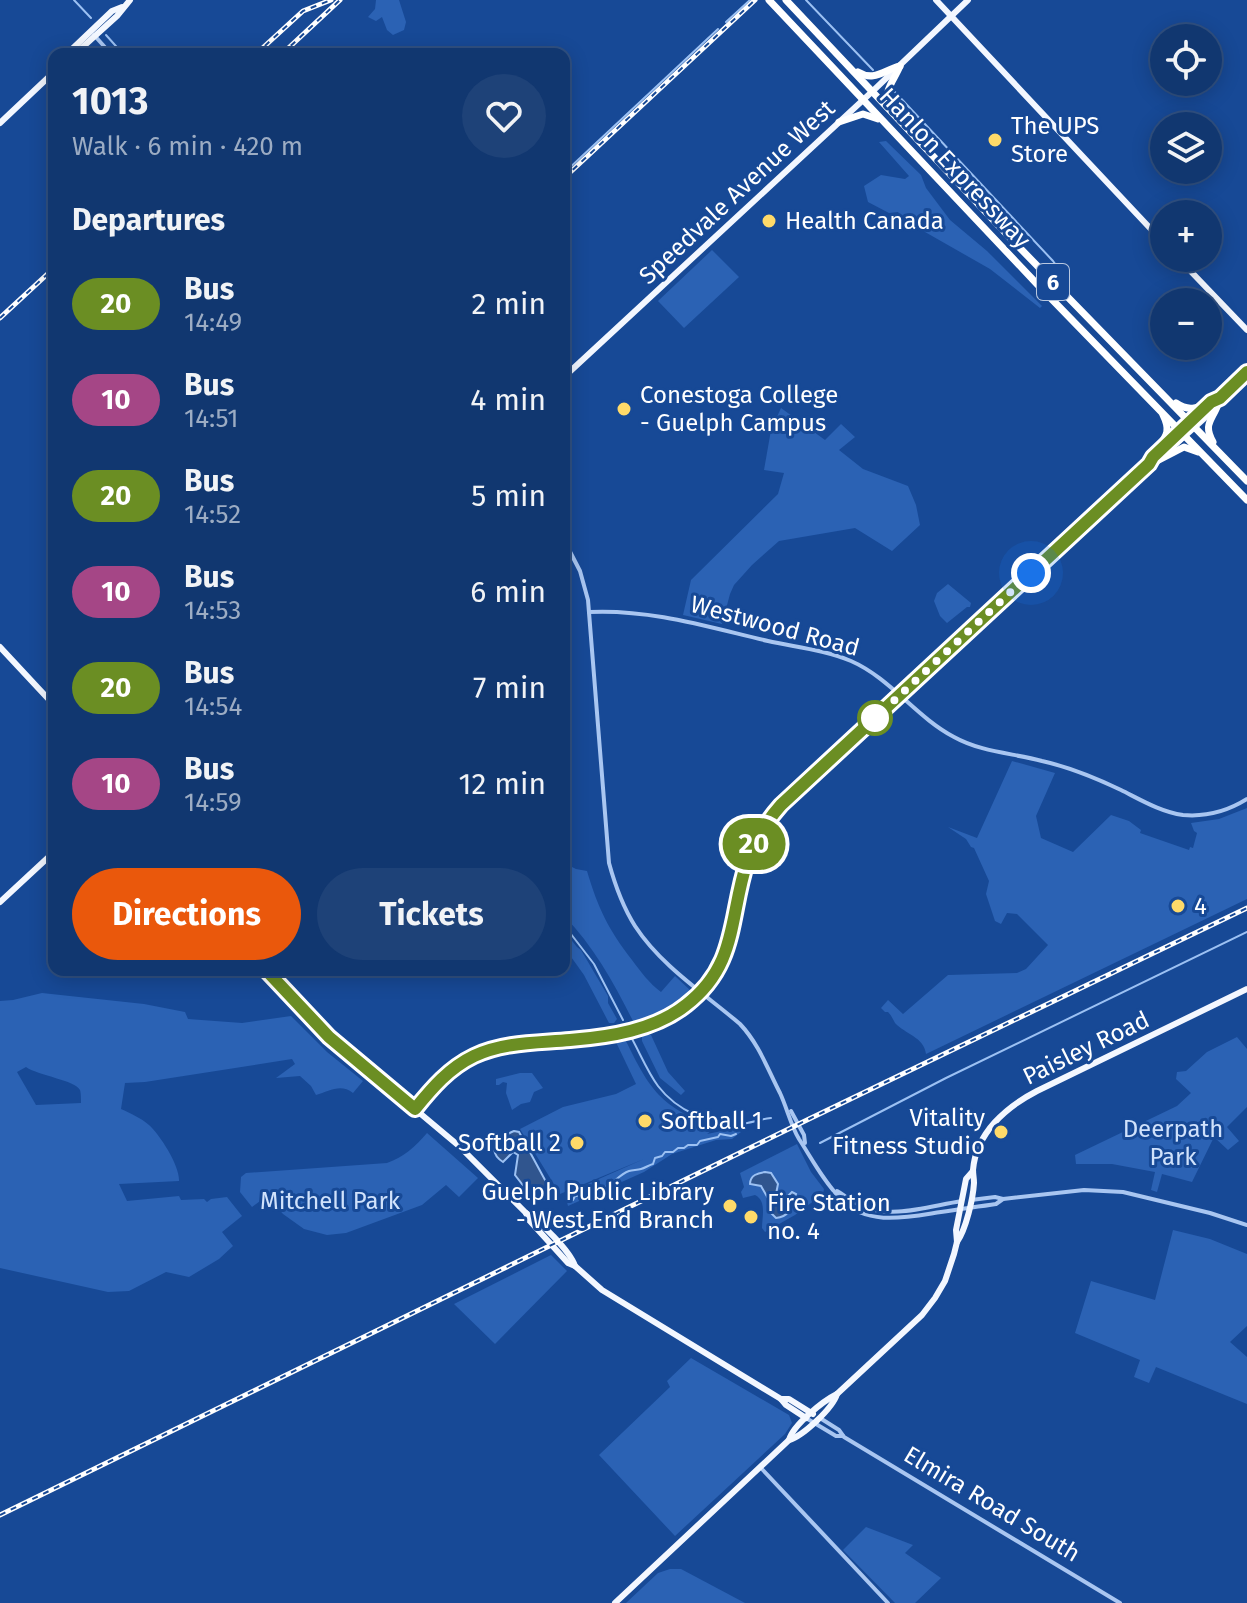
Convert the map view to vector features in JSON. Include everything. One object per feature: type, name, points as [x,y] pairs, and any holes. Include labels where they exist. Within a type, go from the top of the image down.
[{"type":"highway","name":"Hanlon Expressway","points":[[769,0],[1037,284],[1247,500]]},
{"type":"highway","name":"Hanlon Expressway","points":[[786,0],[1025,254],[1247,481]]},
{"type":"highway","points":[[851,67],[864,76],[874,77],[900,66]]},
{"type":"highway","points":[[895,116],[887,92],[900,66]]},
{"type":"highway","points":[[839,122],[863,114],[881,120]]},
{"type":"highway","points":[[1162,393],[1184,408],[1216,402]]},
{"type":"highway","points":[[1216,402],[1208,432],[1217,448]]},
{"type":"highway","points":[[1153,461],[1154,452],[1168,430],[1160,409]]},
{"type":"highway","points":[[1153,461],[1184,447],[1205,457]]},
{"type":"main road","points":[[80,48],[112,11],[130,0]]},
{"type":"main road","points":[[936,0],[1150,228]]},
{"type":"main road","name":"Speedvale Avenue West","points":[[570,371],[968,0]]},
{"type":"main road","points":[[76,48],[92,34]]},
{"type":"main road","points":[[0,123],[48,78]]},
{"type":"main road","points":[[1191,272],[1247,330]]},
{"type":"main road","points":[[899,695],[1247,373]]},
{"type":"main road","points":[[0,647],[48,699]]},
{"type":"main road","points":[[0,902],[48,858]]},
{"type":"main road","name":"Elmira Road South","points":[[272,976],[329,1037],[468,1154],[602,1290],[781,1399],[789,1399],[816,1420]]},
{"type":"main road","name":"Paisley Road","points":[[789,1440],[791,1433],[828,1398],[837,1394],[922,1315],[945,1281],[962,1234],[976,1158],[984,1137],[1001,1114],[1019,1100],[1247,989]]},
{"type":"main road","name":"Paisley Road","points":[[957,1242],[956,1230],[966,1179],[973,1171]]},
{"type":"main road","name":"Paisley Road","points":[[615,1603],[789,1440],[796,1438],[816,1420],[835,1402],[837,1394]]},
{"type":"street","points":[[92,34],[105,48]]},
{"type":"street","points":[[570,552],[580,571],[589,612],[606,842],[613,878],[627,912],[646,941],[750,1036],[787,1107],[798,1138],[806,1146],[821,1175],[835,1190],[855,1203],[884,1212],[996,1204],[1003,1199],[1084,1190],[1123,1192],[1247,1225]]},
{"type":"street","name":"Westwood Road","points":[[589,612],[660,615],[837,656],[868,670],[934,725],[961,741],[1068,768],[1173,813],[1209,814],[1231,808],[1247,799]]},
{"type":"street","points":[[415,1109],[443,1077],[482,1053],[520,1043],[580,1039],[641,1028],[675,1013],[701,991],[728,948],[745,869],[761,832],[781,805],[899,695]]},
{"type":"street","name":"Elmira Road South","points":[[816,1420],[839,1430],[844,1437],[1120,1603]]},
{"type":"street","points":[[760,1467],[888,1603]]},
{"type":"green space","points":[[376,0],[399,0],[406,22],[404,30],[393,35],[387,30],[382,17],[376,21],[368,17],[375,9]]},
{"type":"green space","points":[[886,141],[921,175],[926,188],[950,220],[987,251],[1042,306],[1040,308],[990,269],[904,220],[898,212],[889,213],[868,202],[864,186],[881,175],[905,179],[909,176],[879,142]]},
{"type":"green space","points":[[712,250],[739,277],[684,328],[658,301]]},
{"type":"green space","points":[[781,408],[825,440],[841,424],[855,437],[839,450],[863,469],[908,486],[920,525],[892,551],[855,528],[779,541],[734,585],[722,624],[683,615],[691,580],[778,494],[784,473],[764,470],[771,430]]},
{"type":"green space","points":[[948,584],[971,603],[970,607],[947,623],[940,616],[934,601],[937,593]]},
{"type":"green space","points":[[1012,761],[1055,773],[1036,816],[1041,838],[1073,852],[1111,815],[1129,821],[1141,830],[1140,833],[1189,850],[1193,848],[1197,833],[1191,823],[1219,819],[1247,808],[1247,899],[926,1054],[922,1044],[899,1027],[881,1008],[888,1000],[903,1014],[948,975],[1017,973],[1026,969],[1048,945],[1017,914],[1007,913],[1001,924],[995,921],[986,894],[989,881],[974,848],[948,827],[977,838]]},
{"type":"green space","points":[[570,866],[587,871],[610,928],[653,985],[661,992],[675,976],[691,991],[666,1012],[635,1025],[595,954],[570,923]]},
{"type":"green space","points":[[570,938],[581,950],[608,996],[608,1003],[617,1019],[614,1023],[609,1023],[570,955]]},
{"type":"green space","points":[[42,993],[144,1004],[185,1012],[188,1019],[242,1023],[291,1016],[327,1052],[363,1081],[353,1093],[339,1088],[316,1095],[300,1076],[276,1078],[295,1064],[292,1059],[125,1083],[121,1109],[143,1120],[164,1143],[173,1159],[179,1181],[119,1184],[127,1201],[179,1196],[181,1200],[204,1199],[207,1202],[227,1197],[242,1216],[222,1232],[233,1246],[219,1259],[189,1277],[166,1272],[129,1291],[108,1292],[0,1268],[0,1001]],"holes":[[[26,1067],[77,1087],[81,1103],[36,1105],[17,1072]]]},
{"type":"green space","points":[[642,1035],[651,1035],[668,1072],[685,1091],[681,1095],[660,1078]]},
{"type":"green space","points":[[624,1037],[640,1069],[667,1102],[712,1126],[707,1134],[732,1129],[741,1132],[732,1139],[716,1140],[672,1154],[644,1172],[568,1206],[565,1194],[644,1159],[560,1194],[520,1129],[563,1107],[616,1094],[636,1084],[615,1040]]},
{"type":"green space","name":"Deerpath Park","points":[[1237,1037],[1247,1049],[1247,1107],[1227,1127],[1239,1141],[1228,1150],[1214,1137],[1192,1182],[1162,1174],[1157,1192],[1151,1190],[1155,1172],[1112,1164],[1076,1164],[1075,1155],[1177,1106],[1191,1093],[1176,1079],[1177,1072],[1186,1071],[1207,1052]]},
{"type":"green space","points":[[532,1073],[543,1088],[534,1092],[530,1102],[512,1110],[506,1093],[507,1083],[496,1085],[496,1079]]},
{"type":"green space","name":"Mitchell Park","points":[[427,1133],[478,1178],[459,1197],[446,1185],[422,1205],[346,1233],[327,1235],[304,1229],[283,1214],[267,1196],[252,1207],[240,1192],[241,1177],[246,1173],[387,1163],[409,1151]]},
{"type":"green space","points":[[797,1144],[811,1172],[824,1189],[823,1194],[765,1232],[762,1228],[761,1201],[755,1195],[743,1198],[740,1173]]},
{"type":"green space","points":[[1173,1230],[1210,1239],[1247,1254],[1247,1326],[1230,1342],[1247,1357],[1247,1404],[1156,1367],[1149,1383],[1134,1377],[1140,1360],[1075,1333],[1091,1281],[1155,1300]]},
{"type":"green space","points":[[551,1255],[567,1271],[495,1344],[454,1304]]},
{"type":"green space","points":[[691,1358],[789,1415],[792,1423],[785,1434],[675,1536],[599,1455],[670,1387],[667,1381]]},
{"type":"green space","points":[[866,1527],[913,1545],[905,1553],[941,1578],[915,1603],[895,1603],[843,1550]]},
{"type":"green space","points":[[681,1569],[745,1603],[626,1603],[658,1573]]},
{"type":"shaded area","points":[[514,1131],[519,1132],[552,1189],[545,1199],[538,1200],[529,1193],[515,1175],[518,1155],[513,1152],[503,1162],[495,1153],[499,1140]]},
{"type":"shaded area","points":[[771,1173],[778,1184],[776,1194],[779,1198],[785,1199],[792,1192],[796,1194],[784,1216],[776,1218],[771,1213],[769,1200],[761,1186],[750,1184],[753,1177]]},
{"type":"waterway","points":[[74,0],[91,18]]},
{"type":"waterway","points":[[726,22],[750,0]]},
{"type":"waterway","points":[[806,0],[873,70]]},
{"type":"waterway","points":[[570,167],[718,29]]},
{"type":"waterway","points":[[106,35],[118,48]]},
{"type":"waterway","points":[[894,91],[1061,272]]},
{"type":"waterway","points":[[820,1143],[946,1078],[1247,932]]},
{"type":"waterway","points":[[570,933],[594,964],[623,1020]]},
{"type":"waterway","points":[[631,1037],[658,1086],[684,1109],[706,1119],[729,1124],[771,1118]]},
{"type":"waterway","points":[[567,1201],[582,1196],[587,1190],[592,1192],[596,1188],[606,1187],[624,1173],[653,1164],[655,1158],[665,1152],[697,1145],[720,1134],[736,1134]]},
{"type":"railway","points":[[263,48],[303,11],[331,0]]},
{"type":"railway","points":[[288,48],[340,0]]},
{"type":"railway","points":[[570,172],[755,0]]},
{"type":"railway","points":[[0,318],[48,274]]},
{"type":"railway","points":[[0,1515],[1247,908]]},
{"type":"bus line","name":"20","points":[[272,976],[329,1037],[415,1109],[443,1077],[482,1053],[520,1043],[624,1032],[650,1025],[675,1013],[705,987],[722,961],[732,933],[747,861],[772,815],[1149,464],[1211,402],[1220,398],[1247,372]]},
{"type":"place","name":"The UPS Store","points":[[995,140]]},
{"type":"place","name":"Health Canada","points":[[769,221]]},
{"type":"place","name":"Conestoga College - Guelph Campus","points":[[624,409]]},
{"type":"place","name":"4","points":[[1178,906]]},
{"type":"place","name":"Softball 1","points":[[645,1121]]},
{"type":"place","name":"Vitality Fitness Studio","points":[[1001,1132]]},
{"type":"place","name":"Softball 2","points":[[577,1143]]},
{"type":"place","name":"Guelph Public Library - West End Branch","points":[[730,1206]]},
{"type":"place","name":"Fire Station no. 4","points":[[751,1217]]},
{"type":"route","points":[[875,718],[869,724],[1031,573]]}]
